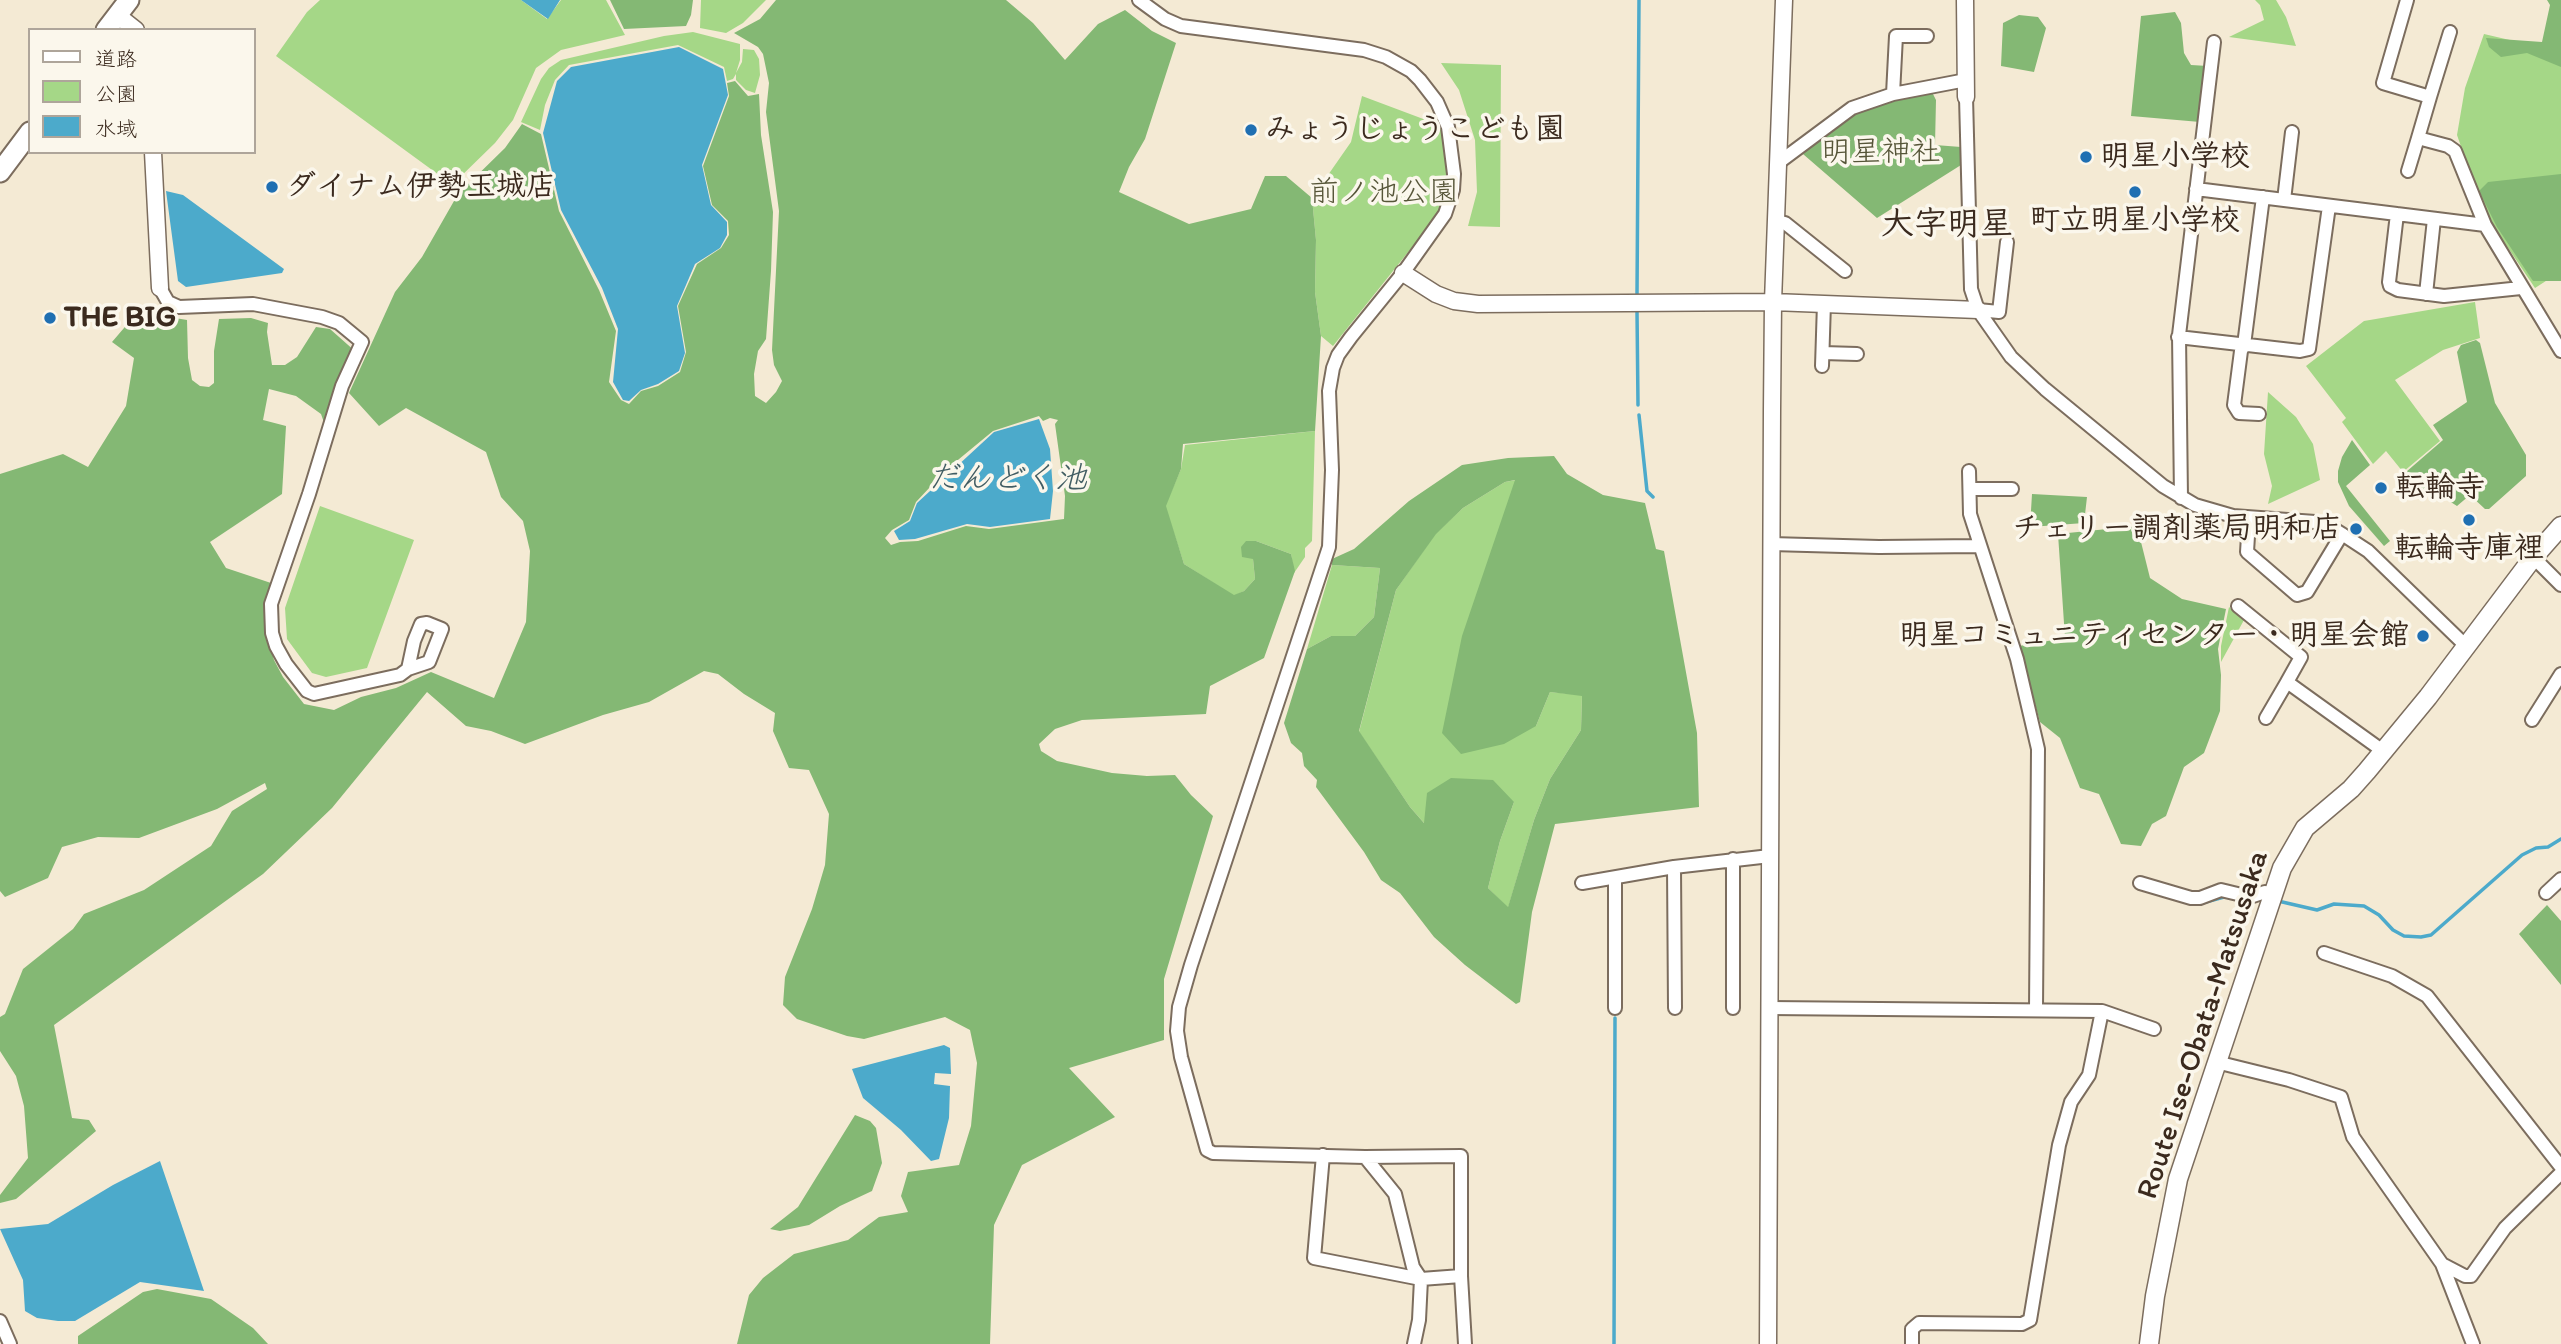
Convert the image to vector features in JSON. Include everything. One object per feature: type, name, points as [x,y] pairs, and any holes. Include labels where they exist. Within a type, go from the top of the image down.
[{"type":"main road","points":[[0,172],[28,135]]},
{"type":"main road","name":"Route Ise-Obata-Matsusaka","points":[[2149,1344],[2172,1204],[2281,869],[2305,828],[2351,789],[2466,646],[2533,557],[2561,526]]},
{"type":"street","points":[[1139,0],[1165,19],[1181,26],[1376,53],[1399,63],[1420,80],[1437,102],[1448,127],[1453,159],[1453,190],[1439,225],[1350,337],[1338,355],[1333,369],[1329,391],[1332,482],[1329,547],[1191,965],[1177,1018],[1178,1043],[1207,1150],[1213,1153],[1365,1157],[1461,1156],[1461,1276],[1465,1344]]},
{"type":"street","points":[[1768,1344],[1773,302],[1784,0]]},
{"type":"street","points":[[1965,0],[1969,272],[1972,296],[1978,310],[2011,357],[2027,374],[2181,498],[2214,512],[2255,519],[2315,522],[2326,524],[2342,534],[2368,551],[2466,646]]},
{"type":"street","points":[[2407,0],[2383,83],[2430,97]]},
{"type":"street","points":[[117,15],[133,28]]},
{"type":"street","points":[[2408,171],[2450,32]]},
{"type":"street","points":[[1893,94],[1896,36],[1927,36]]},
{"type":"street","points":[[2181,498],[2178,337],[2214,42]]},
{"type":"street","points":[[1778,163],[1852,108],[1893,94],[1966,79]]},
{"type":"street","points":[[2284,200],[2292,132]]},
{"type":"street","points":[[2418,138],[2448,146],[2455,152],[2485,225],[2561,351]]},
{"type":"street","points":[[153,154],[160,288],[168,302],[179,307],[253,304],[322,317],[339,323],[362,342],[342,386],[271,604],[272,633],[276,646],[286,664],[310,694],[389,679],[400,676],[408,669]]},
{"type":"street","points":[[2196,189],[2485,225]]},
{"type":"street","points":[[2259,414],[2239,413],[2234,405],[2263,197]]},
{"type":"street","points":[[2178,337],[2300,351],[2309,349],[2329,206]]},
{"type":"street","points":[[2397,214],[2390,286],[2398,290],[2444,296],[2521,288]]},
{"type":"street","points":[[2426,294],[2434,219]]},
{"type":"street","points":[[1776,221],[1785,223],[1845,271]]},
{"type":"street","points":[[1403,273],[1436,295],[1478,304],[1773,302],[1998,312],[2007,242]]},
{"type":"street","points":[[1824,303],[1822,359],[1857,354]]},
{"type":"street","points":[[1969,471],[1970,514],[2017,659],[2038,749],[2036,1009]]},
{"type":"street","points":[[1970,489],[2012,489]]},
{"type":"street","points":[[2255,519],[2248,536],[2247,552],[2297,595],[2307,592],[2342,534]]},
{"type":"street","points":[[1771,544],[1979,546]]},
{"type":"street","points":[[2533,557],[2561,585]]},
{"type":"street","points":[[2238,606],[2301,657],[2266,718]]},
{"type":"street","points":[[2532,720],[2561,674]]},
{"type":"street","points":[[2287,682],[2383,751]]},
{"type":"street","points":[[1582,883],[1674,867],[1770,856]]},
{"type":"street","points":[[1733,859],[1733,1008]]},
{"type":"street","points":[[1674,867],[1675,1008]]},
{"type":"street","points":[[1615,878],[1615,1008]]},
{"type":"street","points":[[2546,893],[2561,879]]},
{"type":"street","points":[[2140,883],[2191,898],[2200,898],[2221,890],[2250,897],[2265,892],[2273,894]]},
{"type":"street","points":[[2324,953],[2392,976],[2427,996],[2561,1167]]},
{"type":"street","points":[[1769,1008],[2102,1011],[2154,1029]]},
{"type":"street","points":[[1912,1344],[1912,1329],[1919,1323],[2022,1324],[2030,1320],[2059,1146],[2071,1102],[2089,1075],[2102,1011]]},
{"type":"street","points":[[2216,1062],[2289,1080],[2341,1097],[2353,1137],[2442,1264],[2473,1344]]},
{"type":"street","points":[[1323,1155],[1314,1258],[1421,1279],[1461,1276]]},
{"type":"street","points":[[1365,1157],[1395,1194],[1413,1267],[1421,1279],[1419,1320],[1414,1344]]},
{"type":"street","points":[[2442,1264],[2465,1276],[2471,1276],[2505,1228],[2561,1173]]},
{"type":"street","points":[[0,1321],[10,1344]]},
{"type":"green space","points":[[320,0],[521,0],[547,19],[561,0],[606,0],[625,35],[561,50],[536,68],[513,120],[495,143],[454,183],[439,175],[276,56],[307,12]]},
{"type":"green space","points":[[610,0],[693,0],[686,26],[624,29]]},
{"type":"green space","points":[[701,0],[766,0],[743,23],[726,33],[700,28]]},
{"type":"green space","points":[[776,0],[1006,0],[1033,23],[1065,60],[1098,24],[1125,10],[1152,31],[1176,43],[1145,139],[1119,192],[1189,224],[1251,209],[1265,176],[1286,176],[1312,198],[1316,240],[1315,292],[1321,336],[1315,431],[1183,444],[1181,469],[1166,506],[1184,564],[1234,595],[1244,591],[1255,579],[1253,559],[1242,557],[1241,547],[1246,541],[1256,541],[1291,554],[1295,571],[1264,658],[1210,686],[1206,714],[1082,720],[1055,729],[1039,744],[1041,751],[1057,761],[1112,773],[1175,775],[1213,816],[1164,979],[1164,1040],[1069,1068],[1115,1117],[1022,1165],[994,1225],[990,1344],[737,1344],[749,1295],[763,1278],[794,1254],[848,1240],[879,1217],[908,1212],[901,1196],[908,1172],[959,1165],[971,1126],[977,1063],[970,1030],[945,1017],[864,1039],[797,1019],[783,1005],[785,977],[812,909],[825,865],[829,814],[809,770],[789,768],[773,731],[775,713],[718,674],[704,671],[649,702],[603,715],[525,744],[491,731],[466,726],[427,692],[332,808],[263,874],[54,1025],[72,1118],[89,1120],[96,1131],[16,1199],[0,1203],[0,1195],[28,1158],[24,1106],[16,1076],[0,1051],[0,1017],[5,1014],[23,969],[73,929],[84,914],[144,890],[211,846],[232,811],[267,789],[265,783],[217,809],[139,838],[98,837],[62,847],[48,878],[5,897],[0,891],[0,474],[63,454],[88,467],[126,406],[134,358],[112,342],[130,321],[159,306],[175,318],[187,320],[188,358],[192,380],[200,386],[209,387],[214,383],[214,351],[219,319],[251,318],[268,323],[272,365],[285,365],[297,357],[316,327],[330,329],[356,352],[326,428],[321,414],[296,396],[269,389],[263,420],[286,426],[282,494],[210,542],[226,568],[277,585],[267,635],[274,660],[283,677],[304,704],[334,710],[361,697],[396,688],[431,672],[494,698],[526,622],[530,551],[523,521],[501,497],[486,452],[406,408],[379,426],[349,393],[395,292],[422,257],[458,194],[505,148],[522,124],[541,134],[559,211],[599,290],[616,331],[609,382],[621,400],[629,404],[641,391],[658,386],[680,372],[686,352],[678,306],[697,264],[721,248],[729,235],[728,221],[712,205],[703,166],[729,96],[727,83],[735,81],[748,96],[759,94],[761,135],[773,212],[766,339],[758,351],[754,374],[755,396],[766,403],[782,381],[774,365],[772,350],[779,211],[766,112],[769,83],[763,54],[758,47],[734,33],[760,19]],"holes":[[[1039,416],[1043,421],[1050,418],[1058,420],[1055,424],[1065,496],[1064,519],[989,529],[966,526],[918,541],[891,545],[885,538],[892,530],[909,520],[916,502],[947,469],[993,431]]]},
{"type":"green space","points":[[2255,0],[2276,0],[2286,17],[2296,46],[2229,37],[2264,20],[2260,5]]},
{"type":"green space","points":[[2547,0],[2561,0],[2561,67],[2527,53],[2501,57],[2489,47],[2486,38],[2542,42],[2550,5]]},
{"type":"green space","points":[[2175,12],[2181,23],[2184,53],[2191,65],[2208,66],[2200,122],[2131,116],[2141,16]]},
{"type":"green space","points":[[2019,15],[2038,17],[2046,28],[2034,72],[2001,66],[2003,23]]},
{"type":"green space","points":[[693,32],[740,44],[740,60],[736,73],[742,62],[743,49],[754,50],[759,59],[760,75],[755,93],[746,90],[736,80],[736,74],[733,79],[727,81],[724,67],[678,45],[569,65],[555,80],[545,105],[540,130],[521,122],[541,79],[549,68],[561,60],[664,36]]},
{"type":"green space","points":[[2484,34],[2561,52],[2561,263],[2549,279],[2535,288],[2494,227],[2477,193],[2457,135],[2465,88]]},
{"type":"green space","points":[[1441,63],[1501,65],[1500,227],[1468,226],[1477,192],[1475,140],[1459,90]]},
{"type":"green space","name":"明星神社","points":[[1929,86],[1936,100],[1935,145],[1961,147],[1961,165],[1877,218],[1796,148],[1852,108]]},
{"type":"green space","name":"前ノ池公園","points":[[1362,96],[1442,126],[1447,164],[1445,189],[1440,210],[1429,226],[1333,346],[1321,336],[1315,292],[1316,240],[1312,198],[1351,142]]},
{"type":"green space","points":[[2561,174],[2561,281],[2533,281],[2497,227],[2479,191],[2488,182]]},
{"type":"green space","points":[[2475,302],[2480,338],[2443,350],[2395,380],[2440,441],[2403,472],[2386,451],[2373,464],[2342,422],[2346,418],[2306,366],[2364,321]]},
{"type":"green space","points":[[2476,340],[2480,343],[2495,403],[2526,455],[2526,476],[2489,509],[2485,509],[2470,495],[2457,506],[2435,492],[2419,489],[2406,472],[2443,440],[2433,425],[2467,402],[2457,352],[2461,345]]},
{"type":"green space","points":[[2268,392],[2296,417],[2313,444],[2320,480],[2268,504],[2272,486],[2264,454]]},
{"type":"green space","points":[[1315,431],[1312,541],[1305,548],[1305,557],[1294,573],[1291,554],[1256,541],[1253,559],[1255,579],[1244,591],[1234,596],[1184,564],[1165,506],[1181,469],[1185,445]]},
{"type":"green space","points":[[2352,440],[2370,465],[2346,486],[2390,541],[2384,546],[2349,506],[2338,482],[2342,457]]},
{"type":"green space","points":[[1554,456],[1567,474],[1603,495],[1645,503],[1656,549],[1664,551],[1697,733],[1699,807],[1555,824],[1532,912],[1520,1002],[1516,1004],[1434,937],[1400,893],[1381,880],[1364,852],[1316,787],[1317,780],[1304,766],[1302,753],[1291,743],[1284,723],[1307,649],[1331,636],[1355,636],[1374,617],[1380,568],[1332,565],[1332,559],[1354,549],[1409,501],[1462,465],[1508,458]],"holes":[[[1515,480],[1462,636],[1442,733],[1461,754],[1504,744],[1536,726],[1550,692],[1582,696],[1581,730],[1550,779],[1534,820],[1508,907],[1488,888],[1500,841],[1514,802],[1493,780],[1451,778],[1427,793],[1424,823],[1410,807],[1359,731],[1396,590],[1436,534],[1463,508],[1505,482]]]},
{"type":"green space","points":[[1516,480],[1513,492],[1536,726],[1550,692],[1582,695],[1581,730],[1550,779],[1534,820],[1508,908],[1488,888],[1500,841],[1514,802],[1425,824],[1410,807],[1359,732],[1396,590],[1435,534],[1463,508],[1505,482]]},
{"type":"green space","points":[[2032,494],[2087,497],[2084,523],[2030,527]]},
{"type":"green space","points":[[320,506],[414,540],[367,668],[326,677],[312,673],[287,639],[285,608]]},
{"type":"green space","points":[[2137,526],[2150,578],[2182,599],[2226,609],[2218,649],[2221,675],[2220,711],[2204,753],[2184,767],[2166,816],[2152,824],[2141,846],[2121,844],[2099,794],[2080,788],[2060,738],[2040,722],[2019,646],[2065,638],[2058,534]]},
{"type":"green space","points":[[1332,565],[1380,568],[1374,617],[1355,636],[1331,636],[1307,649]]},
{"type":"green space","points":[[2229,607],[2244,620],[2221,662],[2221,646]]},
{"type":"green space","points":[[2547,905],[2561,921],[2561,985],[2519,934]]},
{"type":"green space","points":[[855,1115],[870,1121],[876,1128],[882,1163],[872,1191],[809,1225],[780,1231],[770,1229],[798,1207]]},
{"type":"green space","points":[[157,1289],[211,1299],[253,1328],[268,1344],[78,1344],[78,1336],[143,1292]]},
{"type":"water","points":[[521,0],[560,0],[548,19]]},
{"type":"water","points":[[679,47],[723,69],[728,95],[702,165],[711,205],[727,222],[727,235],[720,248],[695,264],[677,306],[685,353],[679,371],[658,384],[641,390],[629,401],[623,400],[613,382],[618,329],[602,288],[561,210],[543,133],[557,81],[571,67]]},
{"type":"water","points":[[166,191],[183,195],[284,269],[282,273],[186,287],[178,281]]},
{"type":"water","name":"だんどく池","points":[[1039,419],[1050,449],[1053,491],[1050,519],[990,527],[967,524],[915,539],[899,540],[894,531],[910,521],[917,503],[994,432]]},
{"type":"water","points":[[944,1045],[950,1048],[951,1074],[935,1073],[934,1084],[950,1086],[949,1118],[939,1159],[931,1161],[901,1130],[863,1098],[852,1069]]},
{"type":"water","points":[[160,1161],[204,1291],[140,1282],[75,1321],[37,1318],[25,1311],[23,1280],[0,1229],[48,1224],[113,1185]]},
{"type":"waterway","points":[[1637,295],[1639,0]]},
{"type":"waterway","points":[[1637,311],[1638,405]]},
{"type":"waterway","points":[[1639,415],[1647,491],[1653,497]]},
{"type":"waterway","points":[[2278,901],[2317,910],[2334,904],[2364,906],[2404,936],[2431,935],[2522,855],[2536,848],[2548,847],[2561,839]]},
{"type":"waterway","points":[[2202,903],[2224,897]]},
{"type":"waterway","points":[[1614,1344],[1615,1018]]},
{"type":"place","name":"みょうじょうこども園","points":[[1251,130]]},
{"type":"place","name":"明星小学校","points":[[2086,157]]},
{"type":"place","name":"ダイナム伊勢玉城店","points":[[272,187]]},
{"type":"place","name":"町立明星小学校","points":[[2135,192]]},
{"type":"place","name":"THE BIG","points":[[50,318]]},
{"type":"place","name":"転輪寺","points":[[2381,488]]},
{"type":"place","name":"転輪寺庫裡","points":[[2469,520]]},
{"type":"place","name":"チェリー調剤薬局明和店","points":[[2356,529]]},
{"type":"place","name":"明星コミュニティセンター・明星会館","points":[[2423,636]]},
{"type":"district","name":"大字明星","points":[[1947,226]]}]
